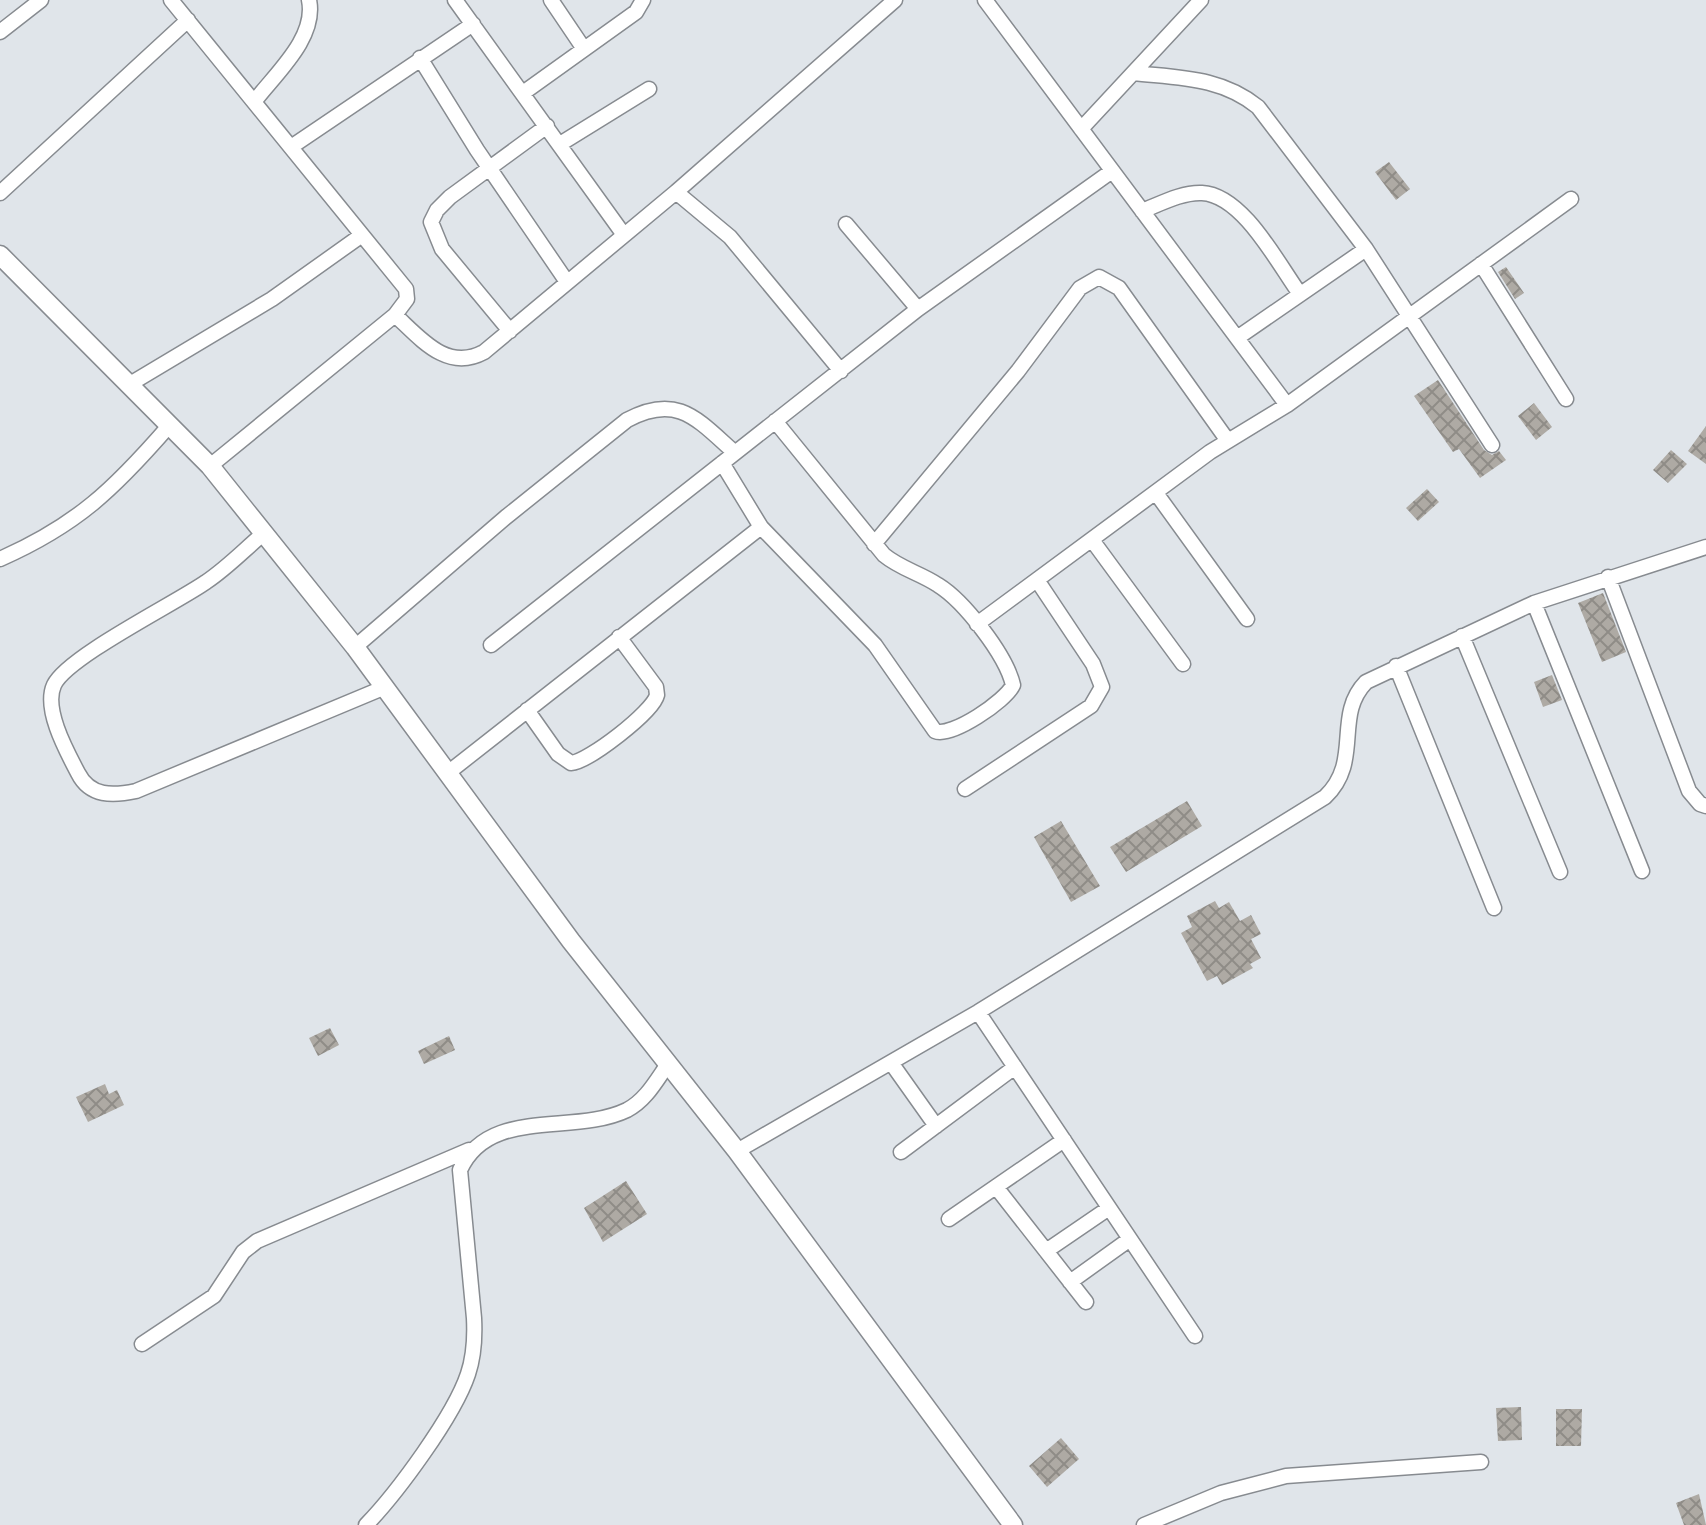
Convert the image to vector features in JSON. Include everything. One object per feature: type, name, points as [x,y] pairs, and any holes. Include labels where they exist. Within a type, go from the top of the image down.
[{"type":"street","points":[[0,32],[41,0]]},
{"type":"street","points":[[171,0],[406,289],[407,299],[395,315],[210,466]]},
{"type":"street","points":[[254,102],[301,40],[311,12],[309,0]]},
{"type":"street","points":[[455,0],[624,235]]},
{"type":"street","points":[[551,0],[584,49]]},
{"type":"street","points":[[523,93],[636,12],[643,0]]},
{"type":"street","points":[[395,315],[433,349],[457,360],[472,359],[484,352],[676,192],[895,0]]},
{"type":"street","points":[[985,0],[1287,405]]},
{"type":"street","points":[[1081,129],[1201,0]]},
{"type":"street","points":[[0,193],[188,20]]},
{"type":"street","points":[[291,147],[473,24]]},
{"type":"street","points":[[420,58],[489,168],[567,282]]},
{"type":"street","points":[[1134,73],[1208,80],[1242,94],[1273,123],[1366,249],[1492,445]]},
{"type":"street","points":[[560,144],[649,89]]},
{"type":"street","points":[[510,331],[442,249],[431,222],[450,197],[547,126]]},
{"type":"street","points":[[491,645],[918,309],[1112,171]]},
{"type":"street","points":[[676,192],[730,237],[841,371]]},
{"type":"street","points":[[1142,211],[1185,195],[1217,195],[1245,217],[1300,294]]},
{"type":"street","points":[[977,624],[1228,441],[1287,405],[1408,314],[1571,199]]},
{"type":"street","points":[[846,224],[918,309]]},
{"type":"street","points":[[130,384],[272,299],[362,235]]},
{"type":"street","points":[[1237,338],[1366,249]]},
{"type":"street","points":[[0,255],[210,466],[355,647],[571,941],[737,1151],[1013,1525]]},
{"type":"street","points":[[1481,264],[1566,399]]},
{"type":"street","points":[[874,544],[1018,371],[1080,288],[1099,277],[1119,288],[1228,441]]},
{"type":"street","points":[[355,647],[506,517],[627,420],[663,407],[683,411],[734,452]]},
{"type":"street","points":[[722,463],[761,527],[875,645],[929,725],[941,734],[957,729],[994,704],[1013,685],[1008,670],[977,624],[948,592],[895,564],[874,544],[775,421]]},
{"type":"street","points":[[0,559],[56,531],[89,510],[124,478],[168,427]]},
{"type":"street","points":[[1156,493],[1247,619]]},
{"type":"street","points":[[449,772],[761,527]]},
{"type":"street","points":[[263,534],[207,581],[83,659],[54,686],[52,703],[57,724],[79,776],[89,788],[102,794],[136,791],[383,688]]},
{"type":"street","points":[[1092,540],[1183,664]]},
{"type":"street","points":[[737,1151],[892,1064],[1325,797],[1344,773],[1351,705],[1366,682],[1534,603],[1706,547]]},
{"type":"street","points":[[1608,577],[1689,791],[1700,804],[1706,806]]},
{"type":"street","points":[[965,789],[1091,706],[1102,687],[1093,664],[1037,580]]},
{"type":"street","points":[[1534,603],[1642,871]]},
{"type":"street","points":[[1462,636],[1560,872]]},
{"type":"street","points":[[527,710],[558,754],[571,763],[587,758],[650,708],[657,695],[656,687],[619,637]]},
{"type":"street","points":[[1396,666],[1494,908]]},
{"type":"street","points":[[978,1012],[1195,1336]]},
{"type":"street","points":[[142,1344],[214,1296],[243,1252],[257,1241],[469,1150],[484,1138],[505,1131],[627,1110],[650,1090],[668,1064]]},
{"type":"street","points":[[892,1064],[936,1126]]},
{"type":"street","points":[[901,1152],[1015,1067]]},
{"type":"street","points":[[949,1219],[1064,1140]]},
{"type":"street","points":[[366,1525],[413,1468],[458,1395],[472,1358],[474,1318],[460,1191],[460,1170],[469,1150]]},
{"type":"street","points":[[996,1187],[1086,1302]]},
{"type":"street","points":[[1046,1251],[1109,1208]]},
{"type":"street","points":[[1070,1282],[1130,1239]]},
{"type":"street","points":[[1144,1525],[1221,1493],[1286,1476],[1481,1462]]},
{"type":"building","points":[[1389,162],[1410,189],[1396,200],[1375,172]]},
{"type":"building","points":[[1506,267],[1524,293],[1515,299],[1498,272]]},
{"type":"building","points":[[1438,380],[1484,450],[1492,455],[1499,451],[1506,460],[1480,478],[1459,449],[1453,452],[1414,396]]},
{"type":"building","points":[[1534,403],[1552,427],[1536,440],[1518,416]]},
{"type":"building","points":[[1706,426],[1706,464],[1688,451]]},
{"type":"building","points":[[1671,450],[1687,464],[1668,483],[1653,470]]},
{"type":"building","points":[[1427,489],[1439,502],[1418,521],[1406,508]]},
{"type":"building","points":[[1603,593],[1626,652],[1602,662],[1578,603]]},
{"type":"building","points":[[1552,675],[1562,700],[1543,707],[1534,682]]},
{"type":"building","points":[[1187,801],[1202,826],[1126,872],[1110,847]]},
{"type":"building","points":[[1061,821],[1100,886],[1071,902],[1034,837]]},
{"type":"building","points":[[1215,901],[1219,908],[1229,902],[1240,921],[1251,915],[1261,934],[1251,939],[1261,958],[1250,964],[1253,968],[1222,985],[1217,976],[1207,981],[1181,933],[1192,927],[1187,916]]},
{"type":"building","points":[[330,1028],[339,1045],[318,1056],[309,1038]]},
{"type":"building","points":[[449,1036],[455,1050],[424,1064],[418,1051]]},
{"type":"building","points":[[105,1084],[109,1094],[117,1090],[124,1105],[88,1122],[76,1097]]},
{"type":"building","points":[[626,1181],[647,1214],[603,1242],[584,1208]]},
{"type":"building","points":[[1521,1407],[1522,1440],[1498,1441],[1496,1408]]},
{"type":"building","points":[[1556,1409],[1582,1409],[1581,1446],[1556,1446]]},
{"type":"building","points":[[1061,1438],[1079,1459],[1047,1487],[1029,1466]]},
{"type":"building","points":[[1699,1494],[1706,1525],[1684,1525],[1676,1503]]}]
